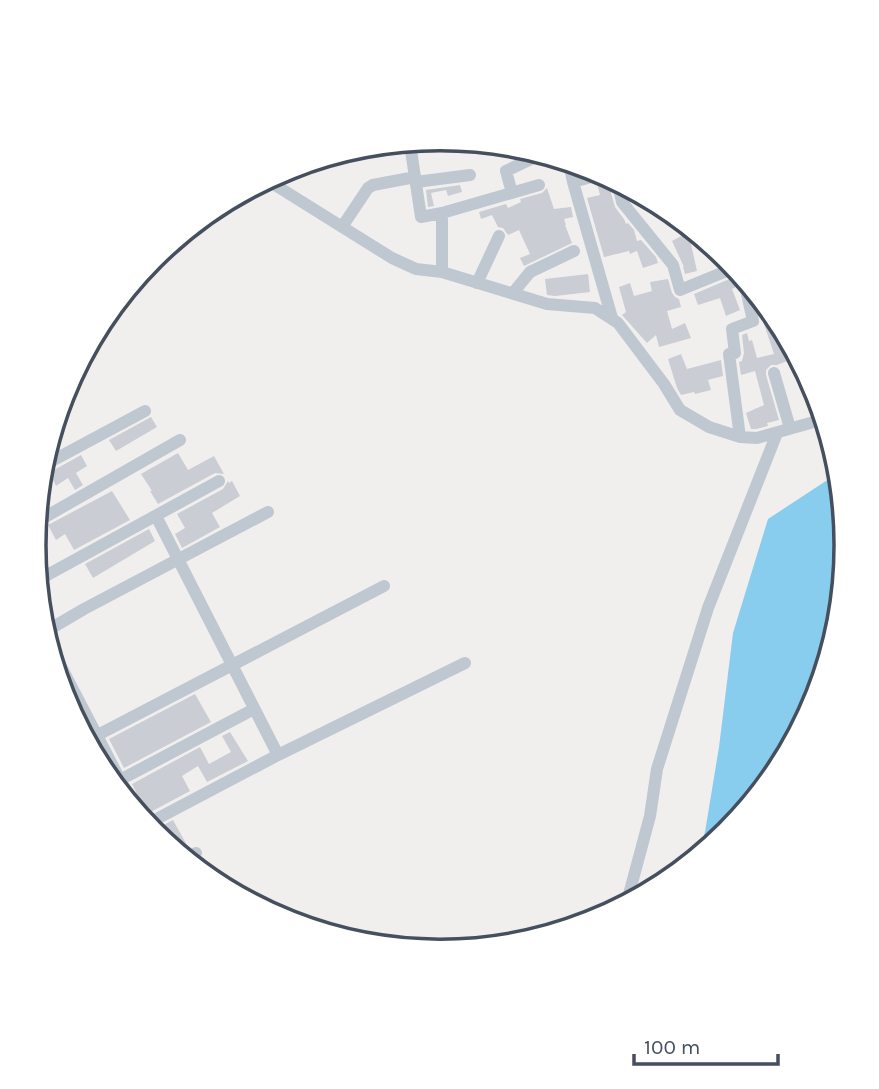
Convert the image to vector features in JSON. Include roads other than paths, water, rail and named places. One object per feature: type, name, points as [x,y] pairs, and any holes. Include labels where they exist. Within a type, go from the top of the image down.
[{"type":"street","points":[[411,151],[421,217],[539,185]]},
{"type":"street","points":[[512,193],[506,171],[527,161]]},
{"type":"street","points":[[571,173],[612,318]]},
{"type":"street","points":[[342,227],[368,188],[470,175]]},
{"type":"street","points":[[573,182],[586,178]]},
{"type":"street","points":[[276,186],[392,258],[416,269],[442,272],[547,304],[595,308],[618,323],[680,410],[709,427],[740,437],[757,438],[814,421]]},
{"type":"street","points":[[620,194],[622,202],[673,265],[680,290],[724,272]]},
{"type":"street","points":[[442,213],[442,272]]},
{"type":"street","points":[[477,283],[499,236]]},
{"type":"street","points":[[513,293],[530,272],[574,251]]},
{"type":"street","points":[[740,437],[729,354],[735,353],[732,329],[753,321],[748,301]]},
{"type":"street","points":[[774,373],[790,428]]},
{"type":"street","points":[[55,459],[145,411]]},
{"type":"street","points":[[630,889],[650,816],[657,769],[708,608],[777,433]]},
{"type":"street","points":[[46,516],[180,440]]},
{"type":"street","points":[[47,575],[219,481]]},
{"type":"street","points":[[54,626],[268,512]]},
{"type":"street","points":[[156,516],[278,755]]},
{"type":"street","points":[[95,736],[384,586]]},
{"type":"street","points":[[157,819],[278,755],[465,663]]},
{"type":"street","points":[[123,779],[254,709]]},
{"type":"water","points":[[828,480],[834,545],[826,621],[813,671],[781,742],[736,804],[703,837],[719,747],[733,633],[768,519]]}]
